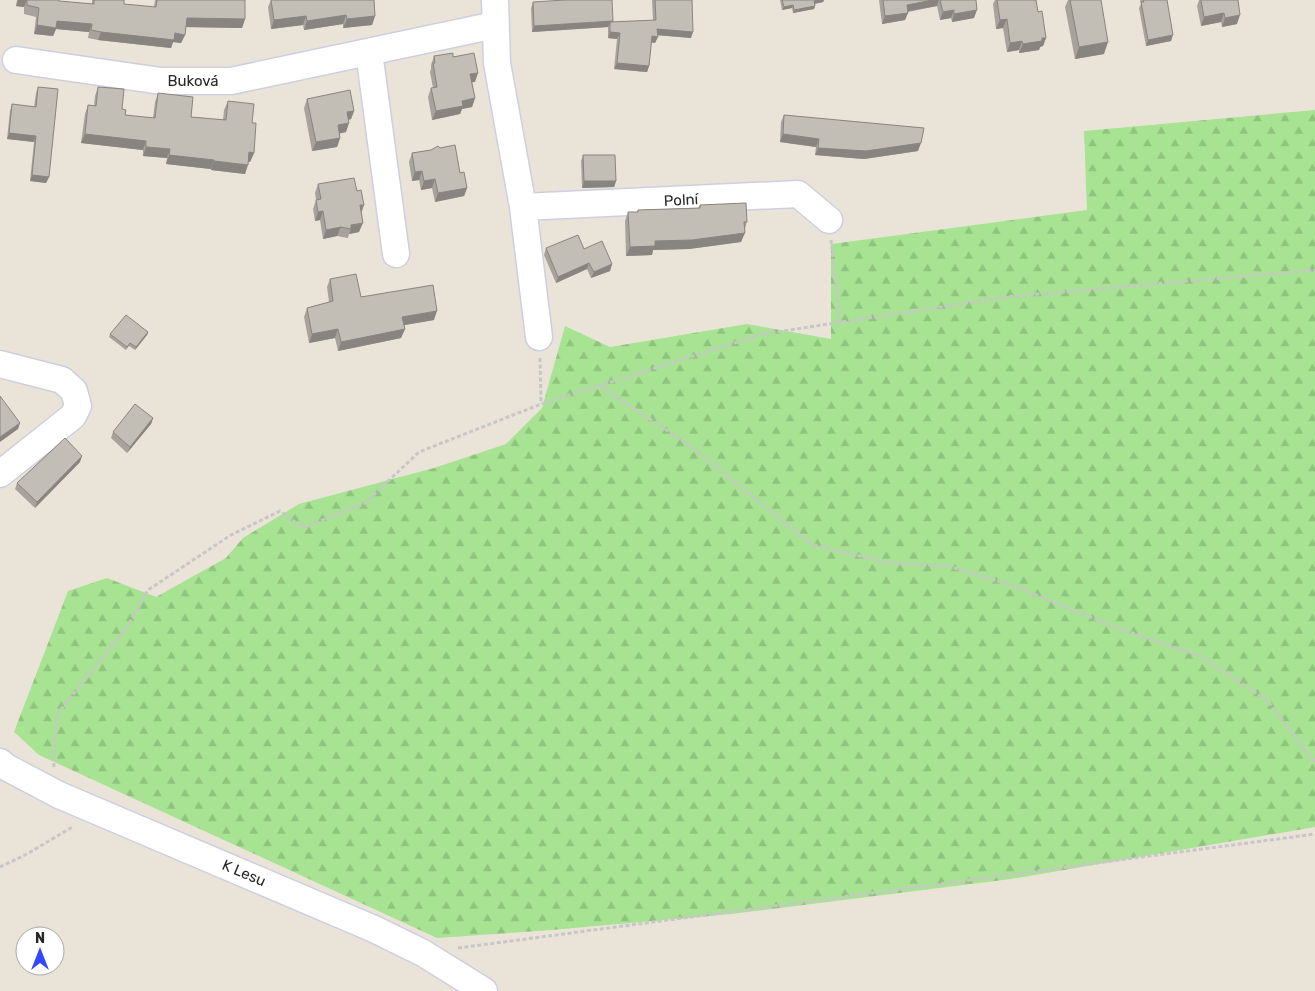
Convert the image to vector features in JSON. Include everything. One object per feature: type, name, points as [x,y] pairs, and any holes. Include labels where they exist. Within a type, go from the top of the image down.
[{"type":"street","name":"Buková","points":[[16,60],[161,81],[231,81],[370,52],[495,13]]},
{"type":"street","points":[[495,13],[497,63],[523,208],[539,337]]},
{"type":"street","points":[[370,52],[396,254]]},
{"type":"street","name":"Polní","points":[[523,208],[798,194],[829,220]]},
{"type":"street","points":[[0,364],[62,380],[74,391],[78,406],[73,416],[0,474]]},
{"type":"street","name":"K Lesu","points":[[0,762],[6,768],[59,795],[364,925],[423,953],[484,991]]},
{"type":"path","points":[[829,220],[840,322]]},
{"type":"path","points":[[59,795],[53,756],[58,713],[126,629],[148,590],[231,535],[280,511],[303,528],[365,503],[419,452],[541,404],[763,334],[1006,297],[1315,270]]},
{"type":"path","points":[[539,337],[541,404]]},
{"type":"path","points":[[599,385],[692,447],[811,544],[888,563],[948,566],[1011,585],[1118,628],[1200,656],[1268,701],[1312,760],[1315,760]]},
{"type":"path","points":[[0,867],[60,836],[96,810]]},
{"type":"path","points":[[423,953],[1315,834]]},
{"type":"green space","points":[[1315,110],[1315,827],[1011,879],[731,914],[437,938],[39,755],[14,732],[68,591],[107,578],[156,597],[226,558],[243,538],[299,504],[434,468],[506,444],[542,408],[565,326],[610,347],[747,324],[831,339],[831,244],[1087,210],[1084,131]]},
{"type":"building","points":[[27,0],[59,0],[94,4],[94,0],[124,0],[124,4],[156,7],[157,0],[245,0],[245,19],[187,18],[185,35],[175,33],[174,40],[101,32],[91,30],[92,24],[57,21],[56,28],[37,25],[39,8],[27,5]]},
{"type":"building","points":[[271,0],[374,0],[375,16],[347,19],[346,15],[307,21],[306,16],[274,20]]},
{"type":"building","points":[[612,0],[613,21],[534,26],[533,2]]},
{"type":"building","points":[[655,0],[692,0],[693,32],[657,29],[658,37],[652,36],[649,66],[617,63],[620,33],[610,32],[610,22],[656,20]]},
{"type":"building","points":[[782,0],[820,0],[814,1],[815,6],[794,10],[793,5],[784,7]]},
{"type":"building","points":[[883,0],[933,0],[907,5],[908,13],[885,16]]},
{"type":"building","points":[[940,0],[976,0],[977,10],[954,14],[954,10],[943,12]]},
{"type":"building","points":[[997,0],[1036,0],[1038,12],[1042,11],[1046,38],[1042,38],[1042,41],[1023,44],[1022,41],[1010,43],[1007,19],[1000,20]]},
{"type":"building","points":[[1070,0],[1101,0],[1108,42],[1079,47]]},
{"type":"building","points":[[1143,0],[1167,0],[1173,35],[1148,40],[1141,2],[1144,2]]},
{"type":"building","points":[[1201,0],[1238,0],[1240,15],[1225,18],[1224,13],[1204,17]]},
{"type":"building","points":[[453,53],[453,57],[474,53],[478,73],[470,74],[475,98],[462,101],[463,106],[436,111],[431,88],[437,87],[433,63],[435,63],[434,56]]},
{"type":"building","points":[[38,87],[58,89],[49,177],[32,175],[36,136],[9,133],[12,104],[36,107]]},
{"type":"building","points":[[98,87],[124,89],[122,109],[126,110],[125,115],[155,118],[158,93],[193,97],[191,117],[226,120],[228,101],[254,104],[252,123],[256,123],[254,153],[249,152],[248,165],[169,155],[170,149],[146,147],[146,141],[85,134],[88,105],[96,106]]},
{"type":"building","points":[[350,90],[354,111],[347,112],[349,123],[338,125],[340,138],[316,142],[307,99]]},
{"type":"building","points":[[784,115],[924,128],[921,143],[866,151],[818,148],[819,139],[783,134]]},
{"type":"building","points":[[455,145],[460,173],[464,172],[467,188],[438,193],[435,179],[424,181],[422,171],[415,172],[412,153],[431,150],[438,146],[440,148]]},
{"type":"building","points":[[583,155],[615,155],[616,181],[584,181]]},
{"type":"building","points":[[354,178],[357,191],[361,190],[364,205],[360,205],[363,223],[351,225],[351,229],[341,227],[326,230],[323,211],[318,212],[316,200],[321,199],[318,184]]},
{"type":"building","points":[[746,203],[747,222],[744,222],[745,233],[692,240],[655,241],[655,246],[630,247],[628,212],[700,208],[700,205]]},
{"type":"building","points":[[578,235],[584,249],[602,241],[612,264],[594,272],[589,263],[558,277],[546,248]]},
{"type":"building","points":[[356,274],[361,297],[433,285],[437,311],[402,317],[405,329],[341,342],[338,329],[312,334],[307,308],[333,301],[330,279]]},
{"type":"building","points":[[126,315],[148,332],[136,347],[130,343],[127,347],[110,334]]},
{"type":"building","points":[[0,396],[20,423],[0,437]]},
{"type":"building","points":[[135,404],[153,418],[130,447],[113,432]]},
{"type":"building","points":[[65,438],[82,456],[37,502],[17,483]]}]
